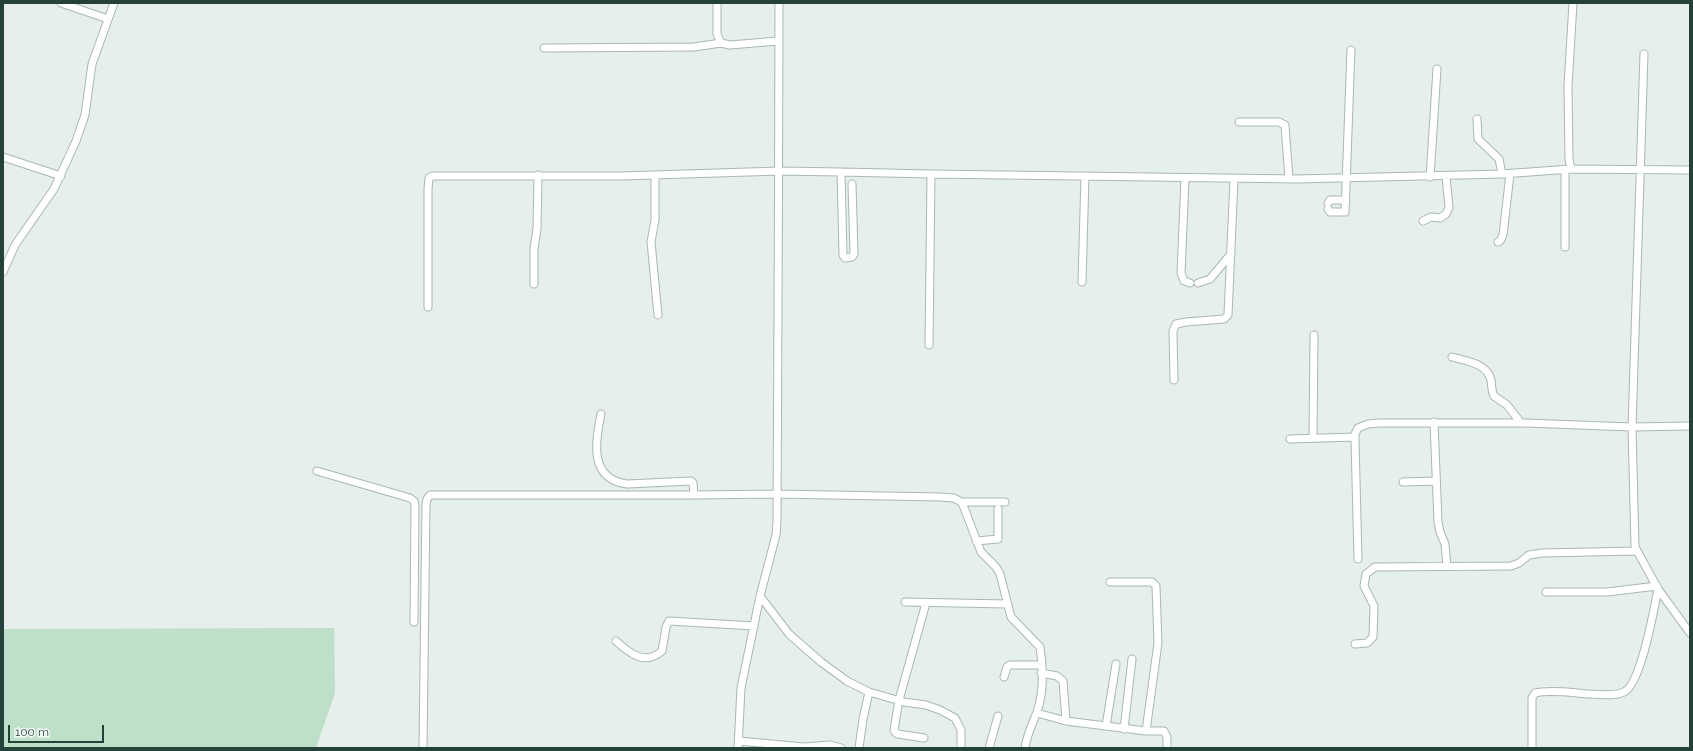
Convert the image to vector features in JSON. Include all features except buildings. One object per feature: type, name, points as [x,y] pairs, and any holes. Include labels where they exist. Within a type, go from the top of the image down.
[{"type":"street","points":[[61,3],[108,19]]},
{"type":"street","points":[[3,272],[15,245],[60,176],[76,141],[83,121],[92,64],[114,3]]},
{"type":"street","points":[[717,3],[717,34],[721,43]]},
{"type":"street","points":[[778,3],[780,171],[776,535],[760,596],[741,688],[738,744],[804,747],[830,745],[841,748]]},
{"type":"street","points":[[1565,247],[1568,169],[1568,86],[1573,3]]},
{"type":"street","points":[[544,48],[694,47],[721,43],[730,45],[778,41]]},
{"type":"street","points":[[1346,200],[1330,200],[1328,206],[1330,212],[1345,212],[1346,200],[1347,179],[1351,50]]},
{"type":"street","points":[[1644,54],[1632,427],[1634,538],[1637,551],[1657,587],[1690,633]]},
{"type":"street","points":[[1430,177],[1437,70]]},
{"type":"street","points":[[1477,119],[1478,139],[1498,159],[1506,174],[1503,235],[1498,242]]},
{"type":"street","points":[[1239,122],[1279,122],[1285,125],[1289,179]]},
{"type":"street","points":[[3,157],[60,176]]},
{"type":"street","points":[[428,307],[428,189],[430,176],[655,176],[780,171],[1184,179],[1347,179],[1506,174],[1568,169],[1690,170]]},
{"type":"street","points":[[841,172],[842,255],[845,258],[852,257],[854,254],[852,184]]},
{"type":"street","points":[[929,345],[931,174]]},
{"type":"street","points":[[534,284],[534,248],[537,230],[538,175]]},
{"type":"street","points":[[655,176],[655,220],[651,242],[658,315]]},
{"type":"street","points":[[1082,282],[1085,176]]},
{"type":"street","points":[[1423,221],[1431,217],[1440,218],[1448,212],[1449,208],[1446,176]]},
{"type":"street","points":[[1184,179],[1181,273],[1184,281],[1190,283]]},
{"type":"street","points":[[1174,380],[1174,327],[1179,323],[1224,319],[1228,315],[1234,179]]},
{"type":"street","points":[[1198,283],[1210,279],[1231,254]]},
{"type":"street","points":[[1313,438],[1314,335]]},
{"type":"street","points":[[1452,357],[1478,364],[1484,368],[1490,378],[1494,396],[1507,405],[1521,423]]},
{"type":"street","points":[[601,414],[597,434],[598,456],[601,470],[607,477],[612,481],[627,484],[693,481],[694,495]]},
{"type":"street","points":[[1358,559],[1355,437],[1358,428],[1368,424],[1434,422],[1632,427],[1690,426]]},
{"type":"street","points":[[1434,422],[1439,528],[1446,544],[1447,566]]},
{"type":"street","points":[[1290,439],[1355,437]]},
{"type":"street","points":[[317,471],[394,492],[414,500],[414,622]]},
{"type":"street","points":[[1403,482],[1436,481]]},
{"type":"street","points":[[423,748],[426,512],[427,499],[430,495],[777,494],[947,497],[954,498],[961,502],[966,509],[976,541],[983,555],[994,564],[1000,574],[1007,604],[1013,620],[1040,645],[1042,690],[1037,713],[1029,728],[1025,748]]},
{"type":"street","points":[[961,502],[1004,502]]},
{"type":"street","points":[[976,541],[998,539],[998,508]]},
{"type":"street","points":[[1355,644],[1370,642],[1373,634],[1373,602],[1364,586],[1366,574],[1371,569],[1378,567],[1511,566],[1519,563],[1529,555],[1542,553],[1637,551]]},
{"type":"street","points":[[1110,582],[1152,582],[1156,586],[1158,643],[1146,731]]},
{"type":"street","points":[[1546,592],[1613,592],[1657,587]]},
{"type":"street","points":[[1532,748],[1532,698],[1535,693],[1608,695],[1624,692],[1631,686],[1645,646],[1657,587]]},
{"type":"street","points":[[760,596],[793,638],[839,676],[869,692],[911,704],[926,705],[955,718],[961,730],[961,748]]},
{"type":"street","points":[[905,602],[1007,604]]},
{"type":"street","points":[[924,738],[894,732],[899,700],[926,603]]},
{"type":"street","points":[[616,641],[636,657],[647,657],[662,651],[666,627],[669,622],[754,626]]},
{"type":"street","points":[[1124,729],[1132,659]]},
{"type":"street","points":[[1106,726],[1116,664]]},
{"type":"street","points":[[1004,678],[1005,670],[1010,665],[1041,665]]},
{"type":"street","points":[[1041,673],[1057,676],[1063,681],[1066,721]]},
{"type":"street","points":[[859,748],[869,692]]},
{"type":"street","points":[[1037,713],[1066,721],[1124,729],[1164,731],[1167,737],[1167,748]]},
{"type":"street","points":[[989,748],[998,716]]},
{"type":"green space","points":[[334,628],[335,693],[316,748],[3,748],[3,629]]}]
